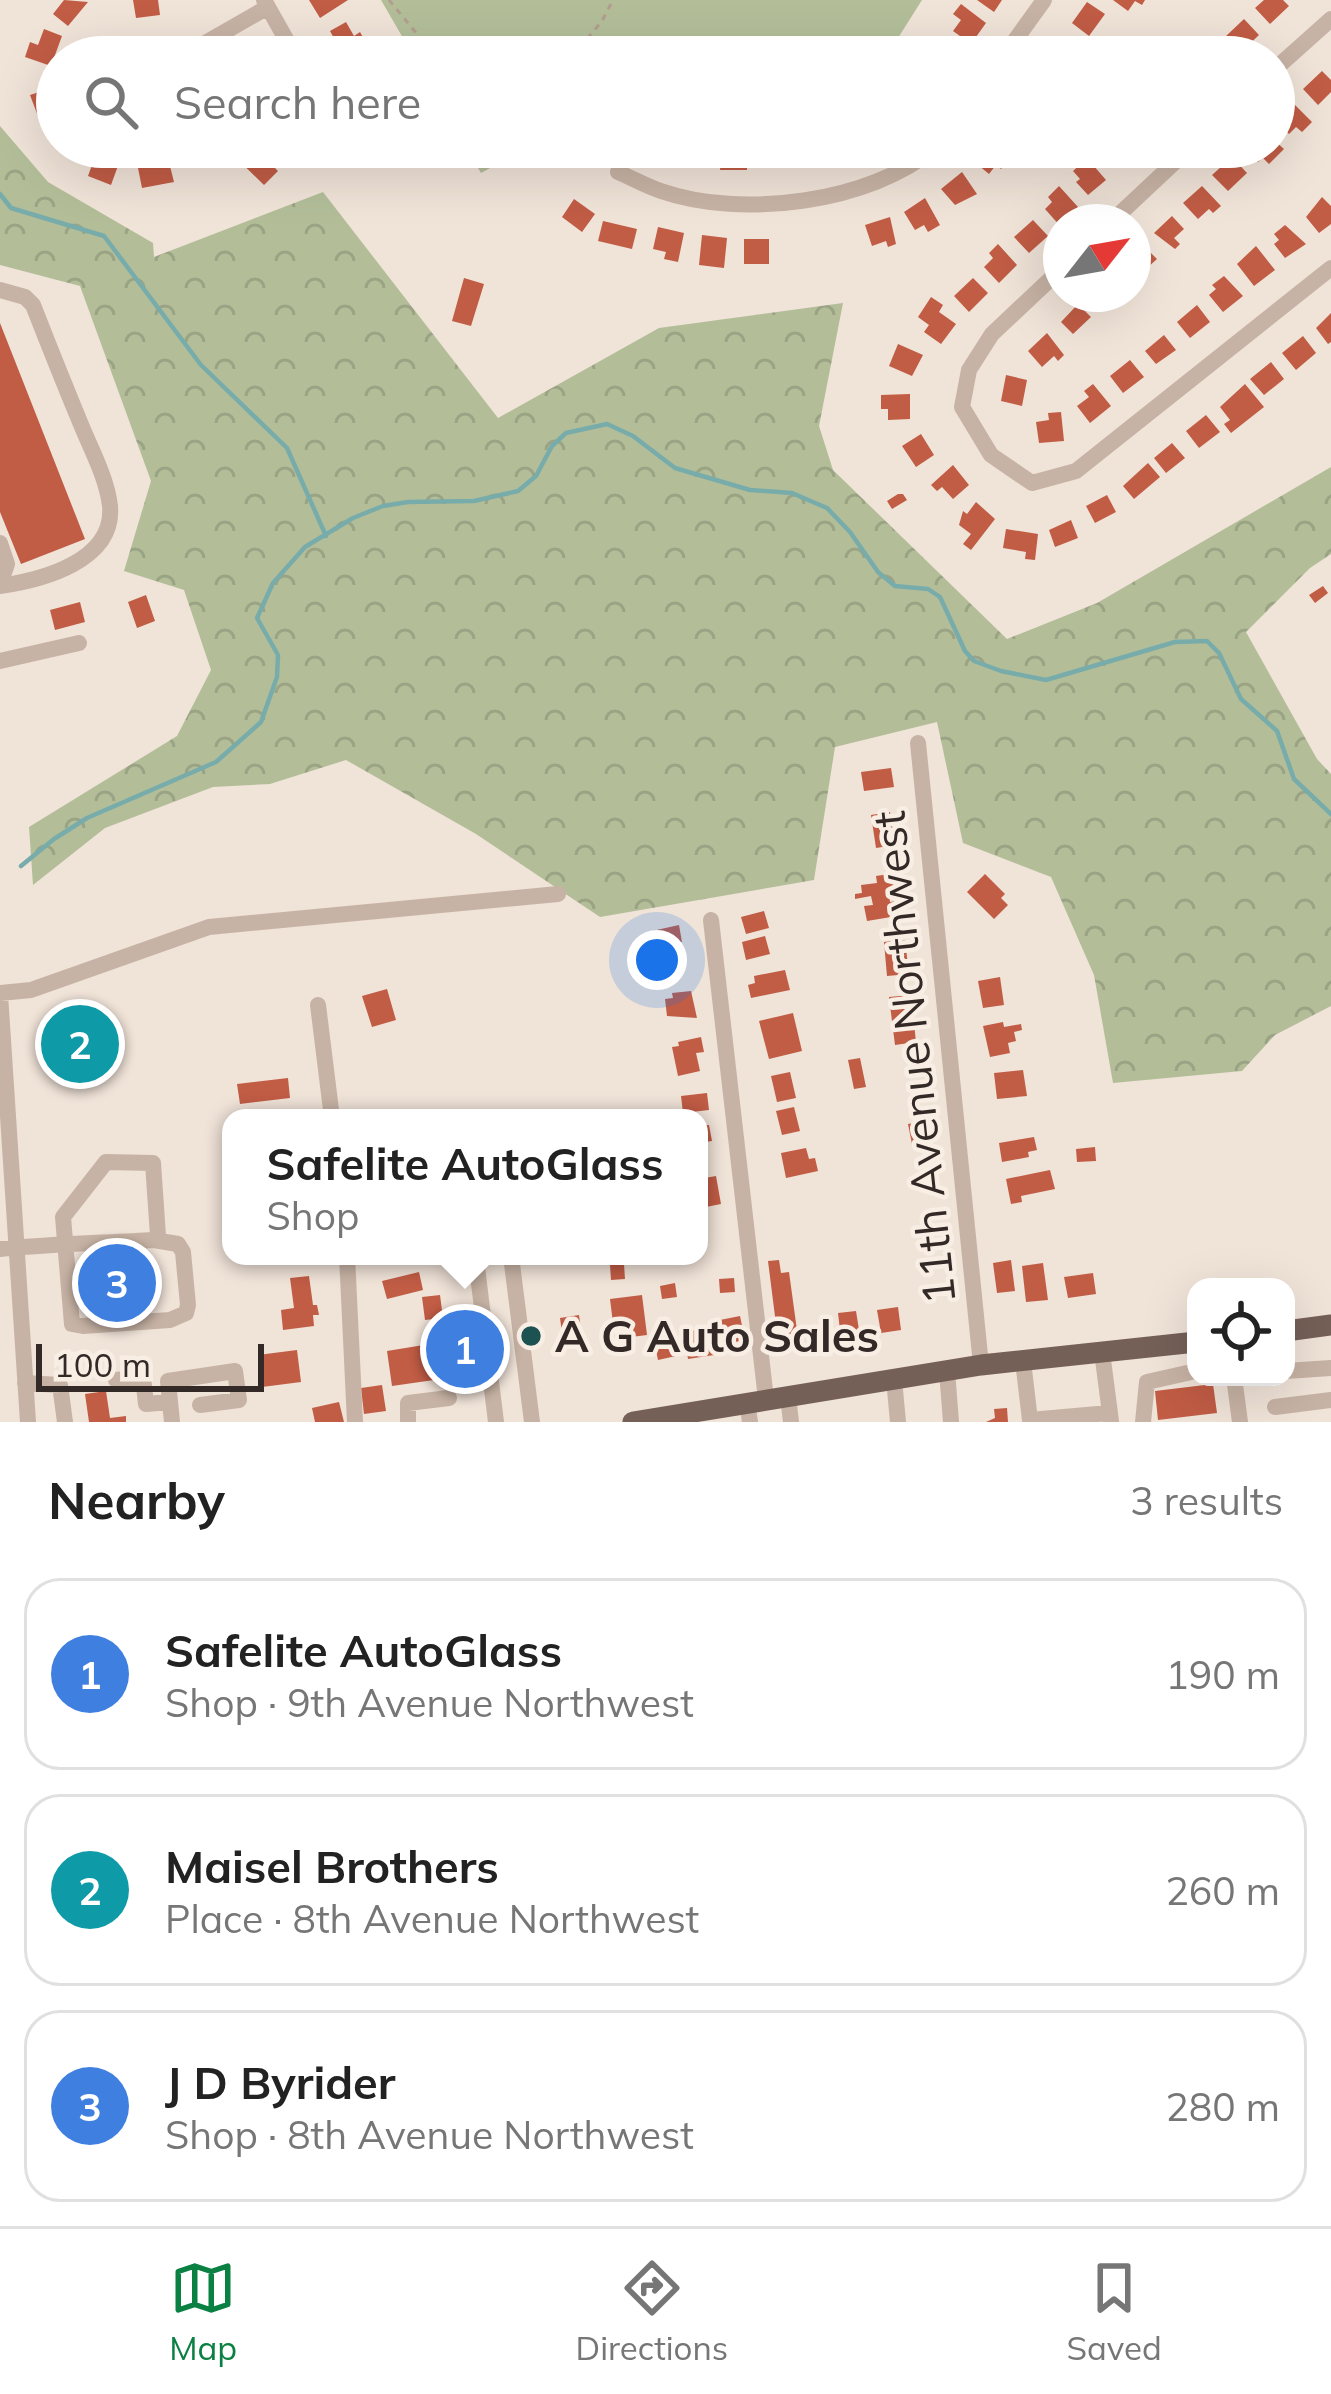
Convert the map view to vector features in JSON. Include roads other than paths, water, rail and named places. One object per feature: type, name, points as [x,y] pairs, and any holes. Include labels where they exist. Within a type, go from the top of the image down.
[{"type":"main road","points":[[1295,1330],[1331,1325]]},
{"type":"main road","points":[[633,1422],[688,1418],[981,1365],[1187,1343]]},
{"type":"street","points":[[1019,36],[1045,0]]},
{"type":"street","points":[[214,36],[266,3],[284,36]]},
{"type":"street","points":[[1295,51],[1331,19]]},
{"type":"street","points":[[618,172],[664,192],[770,206],[870,185],[908,168]]},
{"type":"street","points":[[1131,204],[1169,168]]},
{"type":"street","points":[[1043,286],[992,334],[969,370],[962,407],[991,455],[1032,484],[1076,472],[1331,268]]},
{"type":"street","points":[[0,290],[25,297],[33,305],[110,509],[101,539],[81,560],[0,585]]},
{"type":"street","points":[[0,543],[8,564],[0,585]]},
{"type":"street","points":[[0,661],[79,643]]},
{"type":"street","name":"11th Avenue Northwest","points":[[918,743],[981,1365]]},
{"type":"street","points":[[28,1422],[8,1248],[0,993],[31,990],[209,927],[558,894]]},
{"type":"street","points":[[711,920],[763,1405],[791,1422]]},
{"type":"street","points":[[318,1005],[331,1109]]},
{"type":"street","points":[[8,1248],[64,1245],[154,1240],[178,1244],[183,1252],[185,1313],[170,1320],[82,1326],[72,1324],[64,1245],[64,1217],[106,1162],[152,1163],[158,1236],[154,1240]]},
{"type":"street","points":[[347,1265],[356,1422]]},
{"type":"street","points":[[477,1265],[496,1422]]},
{"type":"street","points":[[512,1265],[532,1422]]},
{"type":"street","points":[[1023,1361],[1030,1420],[1110,1417],[1102,1352]]},
{"type":"street","points":[[1295,1370],[1331,1368]]},
{"type":"street","points":[[172,1422],[168,1381],[235,1371],[239,1400],[200,1405]]},
{"type":"street","points":[[947,1371],[951,1422]]},
{"type":"street","points":[[1143,1422],[1147,1382],[1187,1374]]},
{"type":"street","points":[[116,1380],[143,1377],[146,1404],[170,1402]]},
{"type":"street","points":[[894,1379],[898,1422]]},
{"type":"street","points":[[25,1383],[60,1385],[65,1422]]},
{"type":"street","points":[[1235,1386],[1240,1422]]},
{"type":"street","points":[[408,1422],[408,1403],[449,1398]]},
{"type":"street","points":[[1275,1407],[1331,1400]]},
{"type":"waterway","points":[[0,194],[11,208],[104,236],[201,365],[287,448],[326,536]]},
{"type":"waterway","points":[[21,866],[87,818],[216,762],[261,722],[277,677],[278,655],[257,618],[273,583],[305,547],[383,506],[474,501],[518,491],[536,476],[552,446],[566,433],[607,424],[633,436],[675,468],[750,490],[792,493],[827,508],[878,572],[895,586],[928,589],[940,597],[965,651],[974,661],[1001,671],[1046,680],[1175,642],[1207,641],[1219,653],[1241,699],[1277,731],[1294,779],[1331,814]]},
{"type":"place","name":"Maisel Brothers","points":[[80,1044]]},
{"type":"place","name":"J D Byrider","points":[[117,1283]]},
{"type":"place","name":"A G Auto Sales","points":[[531,1336]]},
{"type":"place","name":"Safelite AutoGlass","points":[[465,1349]]}]
